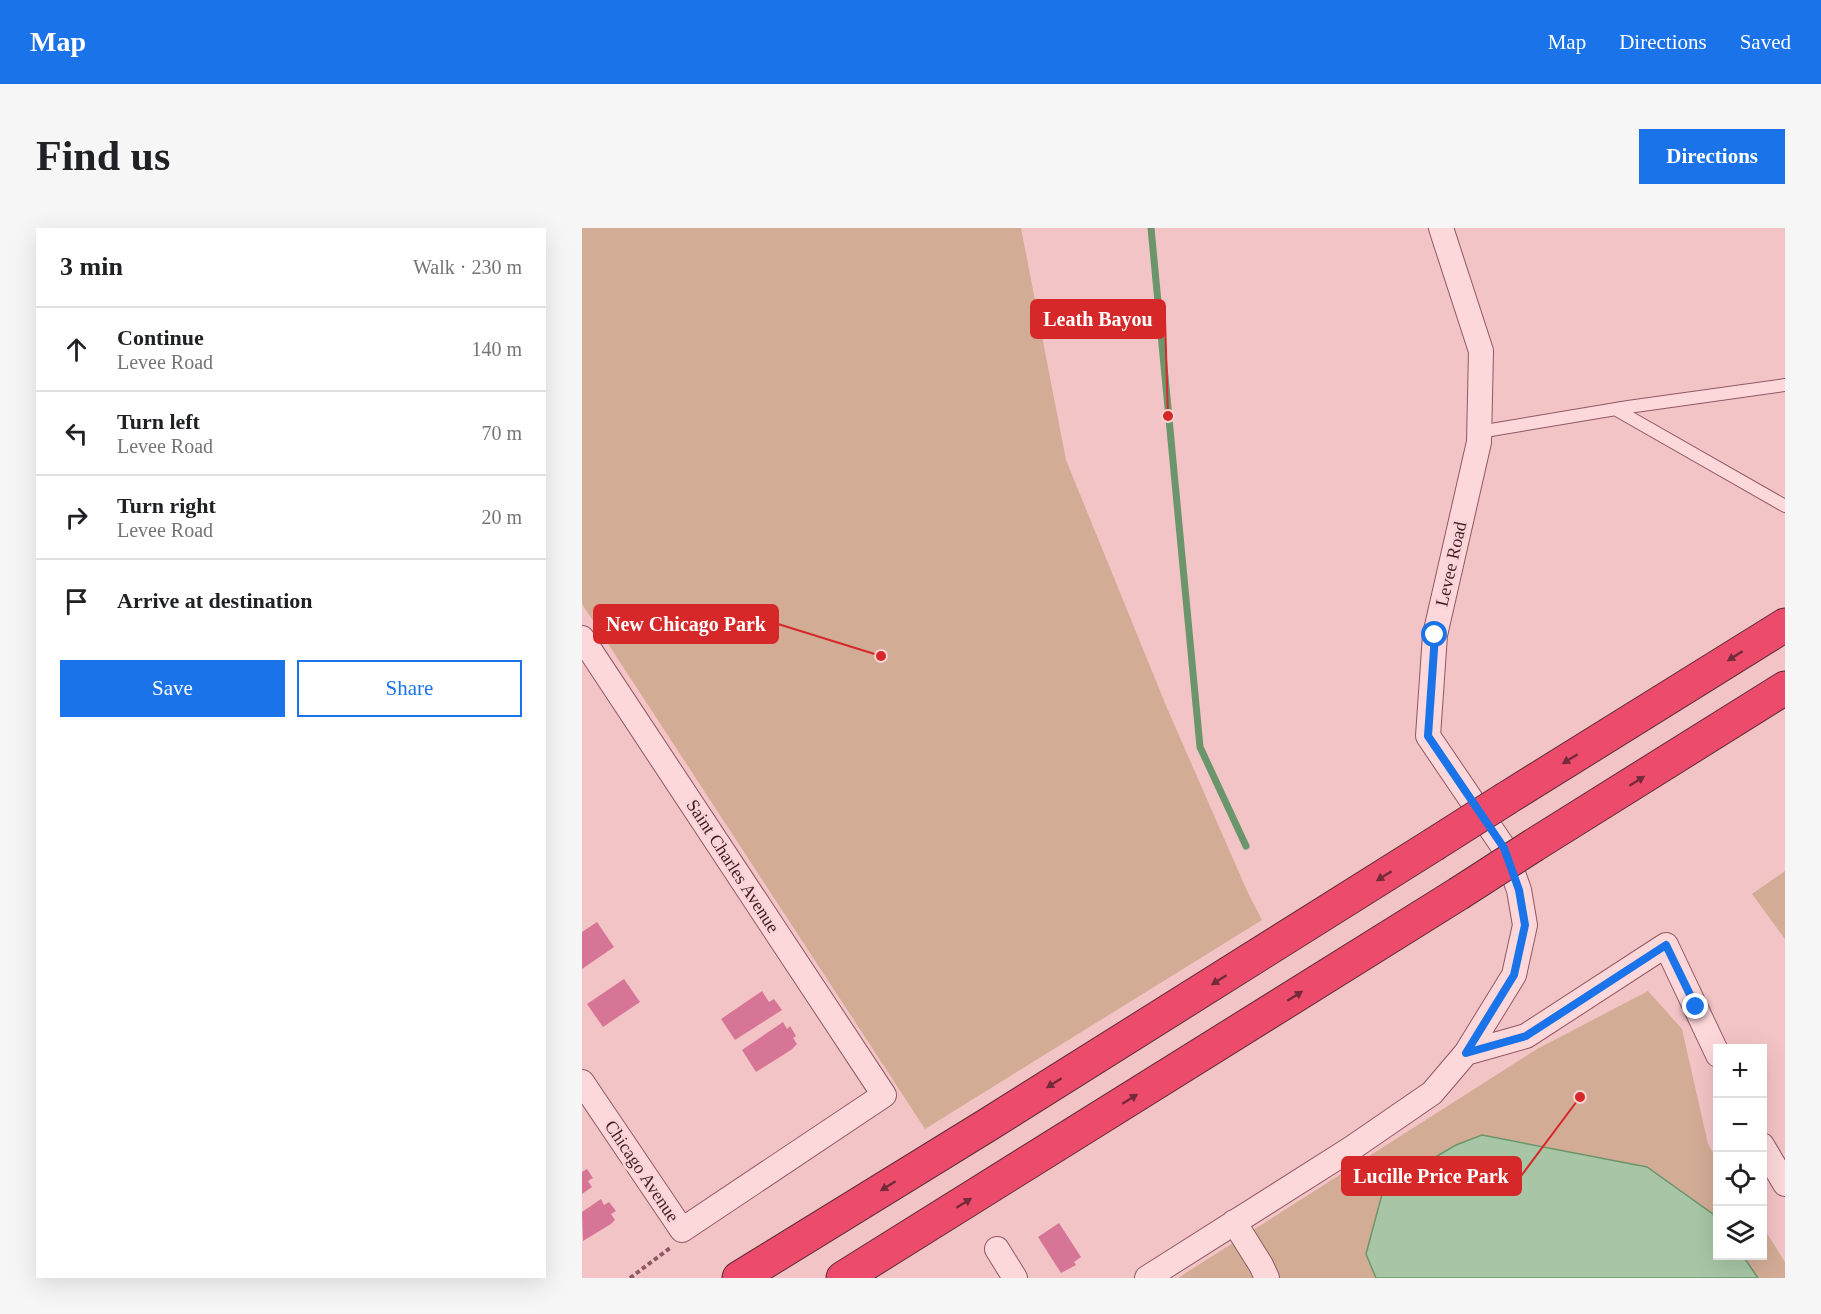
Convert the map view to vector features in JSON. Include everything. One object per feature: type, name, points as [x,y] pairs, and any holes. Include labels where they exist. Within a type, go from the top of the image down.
[{"type":"highway","points":[[739,1278],[999,1118],[1785,625]]},
{"type":"highway","points":[[843,1278],[1785,688]]},
{"type":"street","name":"Levee Road","points":[[1147,1278],[1352,1148],[1432,1093],[1466,1053],[1514,975],[1525,925],[1519,890],[1504,848],[1428,736],[1435,635],[1479,442],[1481,351],[1441,228]]},
{"type":"street","name":"Saint Charles Avenue","points":[[582,638],[884,1095],[682,1230]]},
{"type":"street","points":[[1466,1053],[1526,1036],[1666,945],[1713,1044]]},
{"type":"street","name":"Chicago Avenue","points":[[582,1082],[682,1230]]},
{"type":"street","points":[[1766,1152],[1785,1184]]},
{"type":"street","points":[[1234,1222],[1262,1265],[1267,1278]]},
{"type":"street","points":[[997,1249],[1015,1278]]},
{"type":"lane","points":[[1479,432],[1615,409],[1785,385]]},
{"type":"lane","points":[[1615,409],[1785,506]]},
{"type":"path","points":[[630,1278],[668,1250],[682,1230]]},
{"type":"shaded area","points":[[582,228],[1021,228],[1066,460],[1167,708],[1262,920],[925,1129],[582,604]]},
{"type":"shaded area","points":[[1785,871],[1785,939],[1752,894]]},
{"type":"shaded area","points":[[1648,991],[1682,1029],[1708,1144],[1713,1152],[1713,1260],[1767,1260],[1767,1233],[1785,1262],[1785,1278],[1178,1278],[1537,1049]]},
{"type":"shaded area","points":[[1482,1135],[1647,1167],[1713,1214],[1713,1260],[1746,1260],[1758,1278],[1376,1278],[1366,1254],[1384,1187],[1456,1145]]},
{"type":"building","points":[[597,922],[614,947],[582,969],[582,932]]},
{"type":"building","points":[[624,979],[640,1002],[603,1027],[587,1004]]},
{"type":"building","points":[[762,991],[769,1002],[774,999],[782,1010],[735,1040],[721,1019]]},
{"type":"building","points":[[783,1022],[787,1029],[790,1026],[796,1036],[793,1038],[797,1044],[756,1072],[742,1050]]},
{"type":"building","points":[[587,1169],[593,1178],[588,1181],[592,1187],[582,1194],[582,1172]]},
{"type":"building","points":[[601,1199],[604,1205],[609,1202],[616,1211],[611,1214],[615,1220],[583,1241],[582,1212]]},
{"type":"building","points":[[1059,1223],[1081,1257],[1074,1262],[1076,1265],[1061,1273],[1038,1237]]},
{"type":"waterway","points":[[1151,228],[1200,747],[1246,846]]},
{"type":"place","name":"Leath Bayou","points":[[1168,416]]},
{"type":"place","name":"New Chicago Park","points":[[881,656]]},
{"type":"place","name":"Lucille Price Park","points":[[1580,1097]]},
{"type":"route","points":[[1435,635],[1428,736],[1504,848],[1519,890],[1525,925],[1514,975],[1488,1021],[1466,1053],[1526,1036],[1666,945],[1696,1007]]}]
